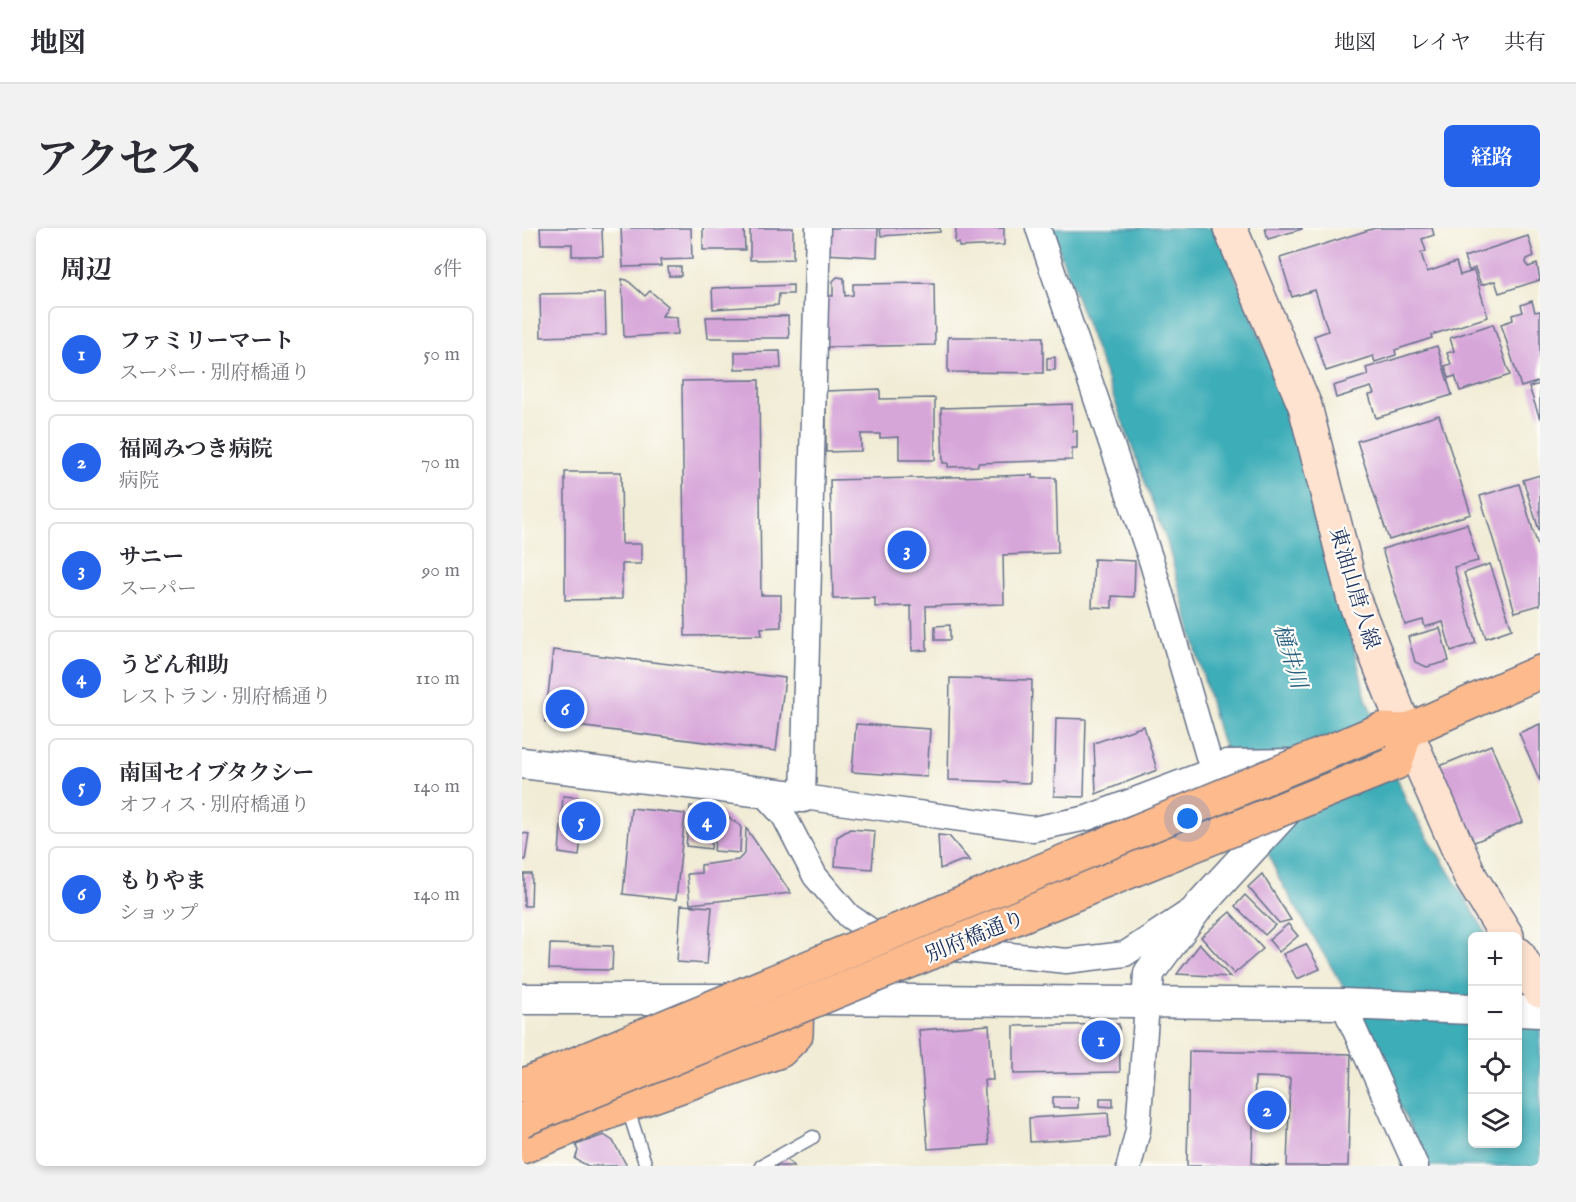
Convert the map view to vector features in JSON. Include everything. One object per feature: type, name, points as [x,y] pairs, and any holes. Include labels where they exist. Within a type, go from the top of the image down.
[{"type":"highway","name":"別府橋通り","points":[[522,1086],[1302,763],[1394,731],[1540,672]]},
{"type":"highway","name":"別府橋通り","points":[[522,1120],[1396,763],[1394,731]]},
{"type":"highway","points":[[522,1147],[627,1105],[780,1051],[796,1035],[797,999]]},
{"type":"main road","name":"東油山唐人線","points":[[1230,228],[1305,406],[1354,600],[1394,731],[1471,878],[1505,932]]},
{"type":"main road","points":[[1522,961],[1540,991]]},
{"type":"street","points":[[803,797],[818,228]]},
{"type":"street","points":[[1038,228],[1220,768]]},
{"type":"street","points":[[522,763],[760,791],[1033,829],[1087,818],[1220,768],[1302,763]]},
{"type":"street","points":[[760,791],[784,816],[815,876],[849,916],[871,932],[900,943],[1066,961],[1125,954],[1199,906]]},
{"type":"street","points":[[1128,1166],[1138,1130],[1149,973],[1199,906],[1292,805]]},
{"type":"street","points":[[522,999],[1345,1004],[1468,1009]]},
{"type":"street","points":[[1345,1004],[1416,1166]]},
{"type":"street","points":[[1522,1011],[1540,1012]]},
{"type":"lane","points":[[627,1105],[646,1166]]},
{"type":"lane","points":[[761,1166],[813,1137]]},
{"type":"water","name":"樋井川","points":[[1051,228],[1216,228],[1308,455],[1366,698],[1407,803],[1486,932],[1468,932],[1468,1148],[1522,1148],[1522,989],[1540,1017],[1540,1166],[1429,1166],[1341,983],[1279,879],[1218,731],[1167,542]]},
{"type":"building","points":[[540,228],[602,228],[603,256],[572,256],[572,244],[541,244]]},
{"type":"building","points":[[621,228],[691,228],[692,259],[660,260],[661,266],[623,267]]},
{"type":"building","points":[[703,228],[744,228],[745,250],[703,250]]},
{"type":"building","points":[[750,228],[793,228],[793,259],[750,260]]},
{"type":"building","points":[[825,228],[878,228],[877,257],[824,254]]},
{"type":"building","points":[[880,228],[940,228],[940,232],[881,236]]},
{"type":"building","points":[[956,228],[1004,228],[1004,245],[959,247],[959,243],[955,243]]},
{"type":"building","points":[[1265,228],[1302,228],[1302,229],[1268,239]]},
{"type":"building","points":[[1375,228],[1432,228],[1434,235],[1422,239],[1426,251],[1421,253],[1427,272],[1456,262],[1460,275],[1474,271],[1488,317],[1431,335],[1432,338],[1395,350],[1396,355],[1375,362],[1373,356],[1326,371],[1314,336],[1328,331],[1315,290],[1292,297],[1280,258]]},
{"type":"building","points":[[1528,236],[1534,256],[1526,262],[1528,267],[1537,264],[1540,280],[1499,293],[1495,281],[1481,285],[1475,268],[1469,271],[1464,257]]},
{"type":"building","points":[[668,267],[681,267],[681,276],[669,276]]},
{"type":"building","points":[[837,277],[844,278],[845,296],[853,295],[853,284],[934,283],[935,345],[825,347],[825,296],[833,296],[833,281]]},
{"type":"building","points":[[622,279],[627,280],[645,296],[650,291],[668,306],[662,316],[677,317],[678,334],[624,337]]},
{"type":"building","points":[[793,285],[793,294],[779,294],[778,305],[713,309],[712,288]]},
{"type":"building","points":[[605,293],[606,335],[541,337],[540,294]]},
{"type":"building","points":[[1532,301],[1535,312],[1540,311],[1540,381],[1521,387],[1501,324],[1513,320],[1512,315],[1523,312],[1521,305]]},
{"type":"building","points":[[788,316],[789,338],[708,338],[706,317]]},
{"type":"building","points":[[1493,324],[1510,375],[1460,391],[1455,376],[1449,378],[1445,366],[1451,364],[1447,353],[1454,351],[1450,338]]},
{"type":"building","points":[[948,337],[1043,337],[1043,373],[948,372]]},
{"type":"building","points":[[1437,346],[1452,395],[1376,418],[1369,395],[1374,394],[1371,387],[1336,398],[1333,386],[1368,375],[1366,368]]},
{"type":"building","points":[[780,351],[781,368],[735,369],[735,352]]},
{"type":"building","points":[[1055,357],[1055,370],[1047,370],[1047,358]]},
{"type":"building","points":[[759,380],[761,595],[781,595],[781,627],[761,628],[762,635],[685,636],[682,381]]},
{"type":"building","points":[[1540,384],[1540,419],[1529,387]]},
{"type":"building","points":[[880,389],[880,399],[935,398],[935,460],[899,460],[899,437],[880,438],[880,434],[861,434],[861,451],[826,452],[826,391]]},
{"type":"building","points":[[1072,404],[1073,431],[1077,431],[1077,448],[1072,448],[1072,460],[978,463],[978,466],[948,467],[948,463],[943,463],[941,408]]},
{"type":"building","points":[[1439,415],[1471,514],[1389,540],[1357,441]]},
{"type":"building","points":[[565,472],[621,472],[622,544],[641,544],[641,564],[622,564],[622,599],[565,600]]},
{"type":"building","points":[[1032,475],[1032,478],[1056,478],[1058,553],[1003,555],[1004,604],[926,606],[927,650],[912,651],[911,606],[875,607],[875,598],[833,599],[830,480]]},
{"type":"building","points":[[1540,475],[1540,533],[1523,480]]},
{"type":"building","points":[[1519,484],[1540,553],[1540,605],[1515,612],[1480,496]]},
{"type":"building","points":[[1467,524],[1478,561],[1454,567],[1476,643],[1451,651],[1443,622],[1425,627],[1423,620],[1405,625],[1382,549]]},
{"type":"building","points":[[1094,559],[1135,561],[1134,597],[1112,596],[1112,608],[1092,607]]},
{"type":"building","points":[[1490,564],[1512,629],[1486,638],[1464,573]]},
{"type":"building","points":[[950,625],[950,640],[935,640],[935,626]]},
{"type":"building","points":[[1440,628],[1449,661],[1427,667],[1415,662],[1408,637]]},
{"type":"building","points":[[553,650],[785,678],[776,751],[545,722]]},
{"type":"building","points":[[950,678],[1032,680],[1030,783],[948,780]]},
{"type":"building","points":[[1056,718],[1086,719],[1084,797],[1054,796]]},
{"type":"building","points":[[856,724],[930,729],[927,777],[852,772]]},
{"type":"building","points":[[1540,724],[1540,781],[1519,733]]},
{"type":"building","points":[[1144,726],[1157,770],[1096,794],[1094,743]]},
{"type":"building","points":[[1491,745],[1523,822],[1472,843],[1440,766]]},
{"type":"building","points":[[563,796],[585,798],[579,856],[559,853]]},
{"type":"building","points":[[690,806],[715,809],[711,849],[686,846]]},
{"type":"building","points":[[631,808],[685,814],[676,900],[623,894]]},
{"type":"building","points":[[718,811],[741,826],[740,853],[714,851]]},
{"type":"building","points":[[746,828],[791,893],[690,904],[687,874],[701,873],[701,865],[738,860],[745,853]]},
{"type":"building","points":[[850,829],[875,831],[872,869],[835,866],[837,837]]},
{"type":"building","points":[[522,833],[529,834],[525,860],[522,860]]},
{"type":"building","points":[[938,835],[949,836],[970,861],[961,861],[940,869]]},
{"type":"building","points":[[524,874],[532,874],[531,906],[524,906]]},
{"type":"building","points":[[1262,874],[1291,920],[1279,923],[1248,887]]},
{"type":"building","points":[[1245,895],[1275,925],[1265,935],[1235,906]]},
{"type":"building","points":[[681,905],[712,907],[707,964],[677,962]]},
{"type":"building","points":[[1230,912],[1263,949],[1234,974],[1201,937]]},
{"type":"building","points":[[1288,924],[1298,936],[1279,952],[1269,940]]},
{"type":"building","points":[[550,944],[613,946],[612,970],[549,969]]},
{"type":"building","points":[[1200,944],[1230,977],[1177,974]]},
{"type":"building","points":[[1306,944],[1320,969],[1297,979],[1283,954]]},
{"type":"building","points":[[1119,1024],[1120,1072],[1014,1074],[1014,1026]]},
{"type":"building","points":[[989,1025],[993,1080],[984,1080],[989,1145],[928,1149],[919,1030]]},
{"type":"building","points":[[1189,1051],[1351,1054],[1348,1166],[1287,1166],[1290,1078],[1255,1077],[1252,1163],[1280,1166],[1187,1166]]},
{"type":"building","points":[[1053,1097],[1078,1097],[1078,1108],[1053,1108]]},
{"type":"building","points":[[1100,1098],[1113,1098],[1113,1107],[1100,1106]]},
{"type":"building","points":[[1108,1113],[1110,1137],[1030,1142],[1029,1118]]},
{"type":"building","points":[[604,1135],[613,1141],[627,1166],[588,1166],[575,1159],[578,1151],[576,1145]]},
{"type":"building","points":[[783,1157],[794,1166],[776,1166]]},
{"type":"place","name":"サニー","points":[[907,550]]},
{"type":"place","name":"もりやま","points":[[565,709]]},
{"type":"place","name":"南国セイブタクシー","points":[[581,821]]},
{"type":"place","name":"うどん和助","points":[[707,821]]},
{"type":"place","name":"ファミリーマート","points":[[1101,1040]]},
{"type":"place","name":"福岡みつき病院","points":[[1267,1110]]}]
